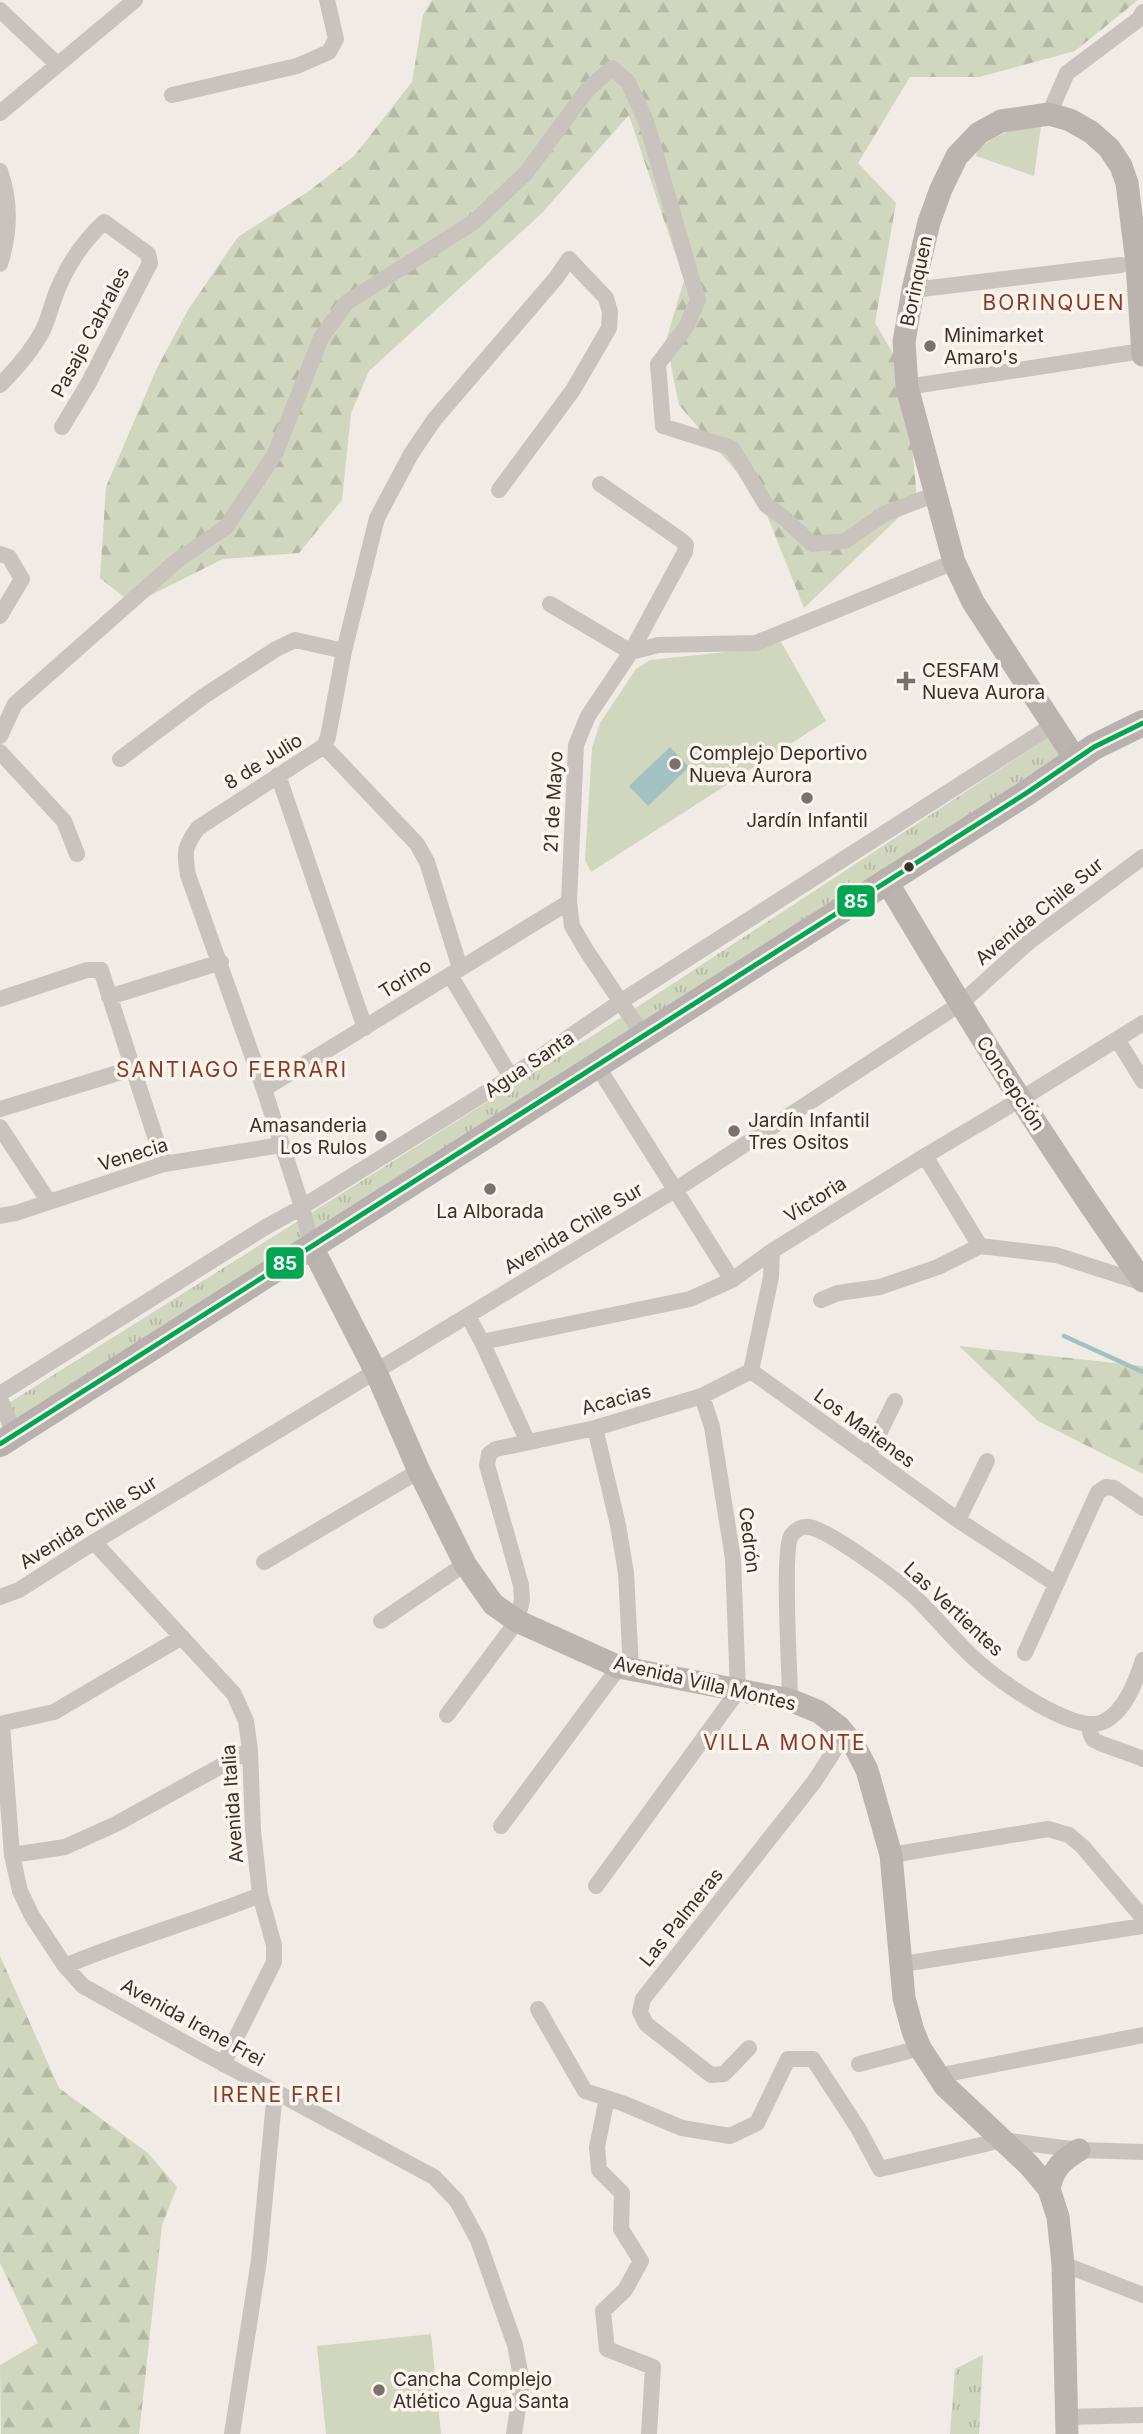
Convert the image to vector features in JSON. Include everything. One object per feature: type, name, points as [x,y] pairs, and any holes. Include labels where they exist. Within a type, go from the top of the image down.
[{"type":"main road","name":"Agua Santa","points":[[7,1439],[1094,747],[1143,723]]},
{"type":"street","points":[[0,113],[135,0]]},
{"type":"street","points":[[172,95],[297,66],[329,52],[335,43],[327,0]]},
{"type":"street","points":[[0,10],[57,64]]},
{"type":"street","points":[[1049,114],[1067,73],[1139,19],[1143,12]]},
{"type":"street","points":[[0,736],[15,704],[179,559],[226,527],[275,454],[321,338],[346,303],[474,222],[526,173],[587,90],[612,68],[628,82],[646,121],[698,300],[686,327],[658,363],[663,426],[732,448],[766,505],[812,544],[845,541],[884,514],[936,494]]},
{"type":"street","name":"Borinquen","points":[[1076,760],[973,602],[954,562],[906,387],[904,342],[929,222],[957,156],[979,133],[1001,121],[1049,114],[1070,120],[1091,132],[1108,148],[1121,166],[1128,183],[1142,353]]},
{"type":"street","points":[[0,171],[9,202],[7,236],[0,264]]},
{"type":"street","name":"Pasaje Cabrales","points":[[0,385],[31,350],[44,328],[69,265],[83,244],[104,222],[148,254],[150,263],[88,384],[62,427]]},
{"type":"street","name":"8 de Julio","points":[[312,1247],[264,1089],[188,875],[184,854],[188,841],[198,828],[324,746],[332,722],[344,651],[377,518],[411,454],[435,420],[556,278],[569,259],[606,298],[610,312],[609,328],[573,390],[499,489]]},
{"type":"street","points":[[913,290],[1121,265]]},
{"type":"street","points":[[906,387],[1142,353]]},
{"type":"street","name":"21 de Mayo","points":[[600,484],[686,545],[685,552],[631,652],[588,716],[576,745],[569,902],[572,926],[643,1035]]},
{"type":"street","points":[[0,554],[9,557],[22,579],[0,617]]},
{"type":"street","points":[[550,604],[631,652],[658,645],[756,643],[954,562]]},
{"type":"street","points":[[120,759],[204,696],[276,649],[295,640],[344,651]]},
{"type":"street","name":"Agua Santa","points":[[7,1439],[0,1396],[241,1242],[511,1077],[620,1002],[1053,725]]},
{"type":"street","points":[[324,746],[417,844],[427,862],[455,971],[511,1077]]},
{"type":"street","points":[[0,752],[64,821],[77,854]]},
{"type":"street","points":[[278,775],[365,1028]]},
{"type":"street","name":"Avenida Chile Sur","points":[[0,1597],[19,1590],[675,1190],[960,1004],[1031,941],[1143,857]]},
{"type":"street","name":"Concepción","points":[[886,880],[960,1004],[1095,1214],[1143,1282]]},
{"type":"street","name":"Torino","points":[[264,1089],[569,902]]},
{"type":"street","points":[[108,997],[221,962]]},
{"type":"street","points":[[0,999],[87,970],[101,970],[164,1164]]},
{"type":"street","name":"Victoria","points":[[482,1342],[690,1298],[732,1280],[772,1251],[1143,1023]]},
{"type":"street","points":[[1116,1039],[1143,1081]]},
{"type":"street","points":[[596,1065],[732,1280]]},
{"type":"street","points":[[0,1109],[131,1069]]},
{"type":"street","points":[[0,1126],[49,1202]]},
{"type":"street","name":"Venecia","points":[[0,1216],[164,1164],[281,1145]]},
{"type":"street","points":[[925,1156],[980,1246]]},
{"type":"street","points":[[821,1300],[838,1293],[880,1287],[938,1267],[980,1246],[1056,1255],[1143,1282]]},
{"type":"street","name":"Avenida Villa Montes","points":[[312,1247],[376,1372],[419,1471],[465,1564],[493,1604],[517,1621],[625,1668],[790,1700],[819,1712],[845,1734],[858,1751],[867,1770],[891,1855],[908,2014],[920,2048],[937,2076],[953,2095],[1002,2140],[1049,2189]]},
{"type":"street","points":[[751,1371],[771,1277],[772,1251]]},
{"type":"street","points":[[468,1316],[527,1440]]},
{"type":"street","name":"Acacias","points":[[517,1621],[522,1600],[521,1585],[487,1465],[489,1454],[496,1449],[527,1440],[595,1428],[702,1396],[751,1371]]},
{"type":"street","name":"Los Maitenes","points":[[751,1371],[958,1520],[1056,1584]]},
{"type":"street","name":"Cedrón","points":[[702,1396],[712,1427],[733,1559],[738,1691]]},
{"type":"street","points":[[868,1456],[895,1401]]},
{"type":"street","points":[[501,1826],[625,1668],[626,1573],[618,1525],[595,1428]]},
{"type":"street","points":[[958,1520],[987,1461]]},
{"type":"street","points":[[264,1562],[419,1471]]},
{"type":"street","points":[[1026,1653],[1098,1492],[1105,1487],[1114,1488],[1143,1508]]},
{"type":"street","name":"Las Vertientes","points":[[790,1700],[787,1567],[789,1539],[796,1530],[808,1527],[845,1546],[894,1580],[915,1597],[977,1661],[1009,1687],[1066,1719],[1089,1724]]},
{"type":"street","name":"Avenida Italia","points":[[94,1542],[234,1694],[246,1721],[260,1895],[274,1945],[274,1962],[223,2064]]},
{"type":"street","points":[[381,1621],[465,1564]]},
{"type":"street","points":[[447,1715],[517,1621]]},
{"type":"street","points":[[1,1724],[54,1712],[182,1637]]},
{"type":"street","points":[[1143,1661],[1116,1713],[1102,1722],[1089,1724],[1090,1734],[1098,1743],[1124,1750],[1143,1759]]},
{"type":"street","points":[[596,1886],[738,1691]]},
{"type":"street","name":"Avenida Irene Frei","points":[[1,1724],[5,1827],[20,1891],[32,1916],[65,1966],[83,1986],[434,2177],[457,2201],[478,2240],[515,2345],[522,2382],[514,2434]]},
{"type":"street","name":"Las Palmeras","points":[[749,2048],[724,2074],[710,2075],[646,2024],[640,2012],[643,1999],[814,1782],[845,1734]]},
{"type":"street","points":[[12,1856],[65,1847],[116,1825],[250,1750]]},
{"type":"street","points":[[891,1855],[1048,1829],[1069,1835],[1083,1847],[1143,1918]]},
{"type":"street","points":[[65,1966],[260,1895]]},
{"type":"street","points":[[903,1964],[1143,1926]]},
{"type":"street","points":[[538,2009],[585,2091],[682,2128],[730,2136],[757,2123],[788,2059],[814,2059],[858,2128],[880,2169],[1002,2140],[1079,2150],[1143,2152]]},
{"type":"street","points":[[937,2076],[1143,2035]]},
{"type":"street","points":[[859,2064],[920,2048]]},
{"type":"street","points":[[232,2434],[259,2260],[275,2091]]},
{"type":"street","points":[[607,2098],[597,2147],[599,2170],[622,2193],[621,2229],[641,2261],[625,2290],[603,2311],[607,2349],[653,2367],[649,2434]]},
{"type":"street","points":[[1079,2150],[1062,2160],[1051,2179],[1049,2189],[1058,2217],[1063,2264],[1067,2426],[1143,2415]]},
{"type":"street","points":[[1063,2264],[1143,2295]]},
{"type":"green space","points":[[432,0],[1138,0],[1075,51],[979,77],[910,77],[858,163],[896,203],[875,323],[906,375],[917,500],[804,608],[761,500],[679,405],[666,341],[684,280],[629,115],[542,213],[369,371],[351,413],[342,500],[299,553],[223,559],[133,604],[100,578],[106,487],[156,370],[188,310],[238,237],[309,191],[354,156],[412,82],[423,15]]},
{"type":"green space","points":[[1020,126],[1041,126],[1034,176],[976,156],[977,150],[992,139]]},
{"type":"green space","name":"Complejo Deportivo Nueva Aurora","points":[[781,642],[826,721],[591,872],[585,860],[592,748],[600,723],[636,669],[650,660],[745,650]]},
{"type":"green space","points":[[1052,735],[1068,759],[10,1439],[4,1406],[622,1017]]},
{"type":"green space","points":[[959,1346],[1143,1366],[1143,1474],[1038,1421]]},
{"type":"green space","points":[[0,1956],[59,2088],[148,2153],[177,2187],[162,2225],[139,2434],[1,2434],[0,2365],[38,2343],[0,2263]]},
{"type":"green space","name":"Cancha Complejo Atlético Agua Santa","points":[[431,2334],[441,2434],[326,2434],[317,2346]]},
{"type":"green space","points":[[983,2355],[979,2434],[950,2434],[955,2369]]},
{"type":"water","points":[[670,747],[689,767],[648,806],[629,786]]},
{"type":"waterway","points":[[1064,1336],[1143,1372]]},
{"type":"transit line","name":"85","points":[[0,1444],[1028,792],[1094,747],[1143,723]]},
{"type":"place","name":"Minimarket Amaro's","points":[[930,346]]},
{"type":"place","name":"CESFAM Nueva Aurora","points":[[906,681]]},
{"type":"place","name":"Complejo Deportivo Nueva Aurora","points":[[675,764]]},
{"type":"place","name":"Jardín Infantil","points":[[807,798]]},
{"type":"place","name":"Jardín Infantil Tres Ositos","points":[[734,1131]]},
{"type":"place","name":"Amasanderia Los Rulos","points":[[381,1136]]},
{"type":"place","name":"La Alborada","points":[[490,1189]]},
{"type":"place","name":"Cancha Complejo Atlético Agua Santa","points":[[379,2390]]},
{"type":"district","name":"BORINQUEN","points":[[1054,303]]},
{"type":"district","name":"SANTIAGO FERRARI","points":[[232,1070]]},
{"type":"district","name":"VILLA MONTE","points":[[785,1743]]},
{"type":"district","name":"IRENE FREI","points":[[278,2095]]}]
